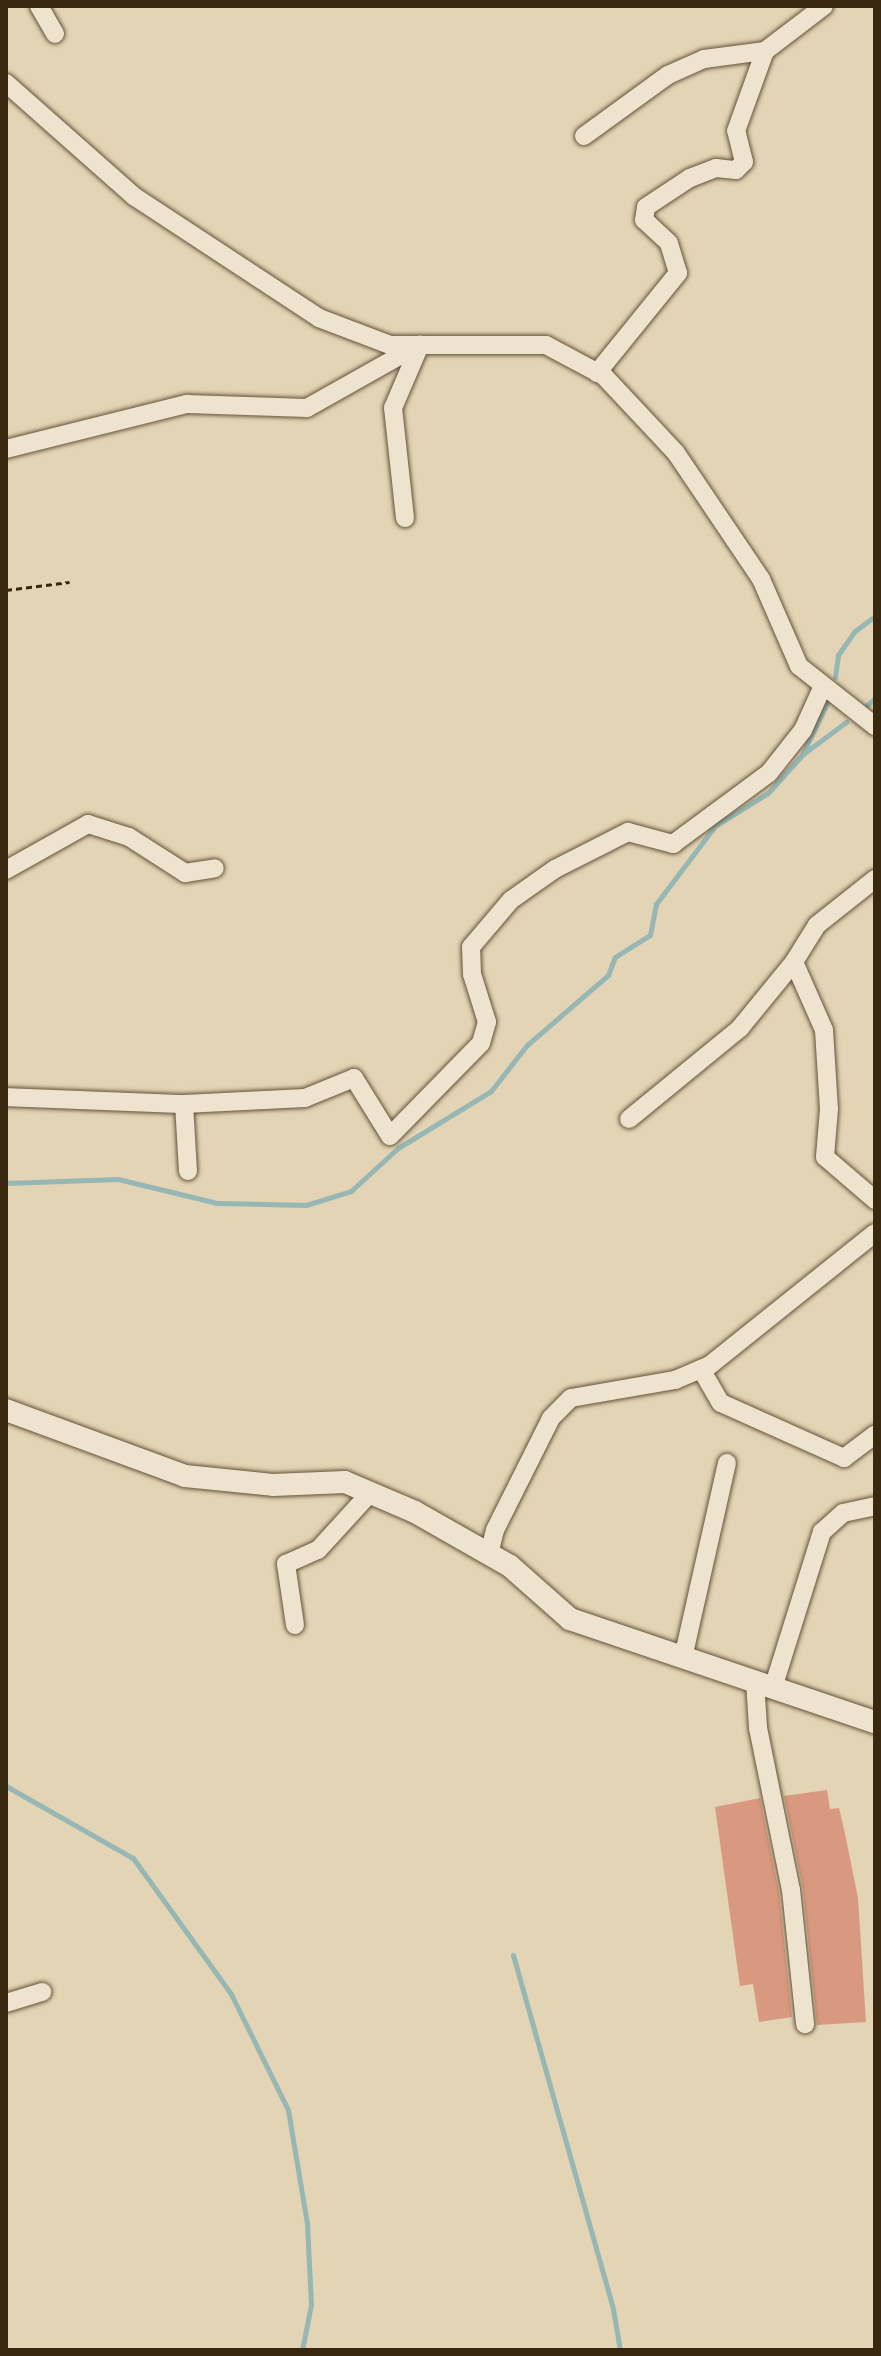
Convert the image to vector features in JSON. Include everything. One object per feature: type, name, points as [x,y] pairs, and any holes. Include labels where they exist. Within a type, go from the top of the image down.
[{"type":"street","points":[[39,6],[55,34]]},
{"type":"street","points":[[584,136],[668,75],[704,59],[765,51],[824,6]]},
{"type":"street","points":[[597,373],[678,273],[677,255],[644,220],[646,207],[690,178],[716,168],[736,170],[744,162],[736,131],[765,51]]},
{"type":"street","points":[[6,83],[135,197],[319,318],[390,345],[546,345],[597,373],[676,453],[761,579],[799,666],[875,726]]},
{"type":"street","points":[[6,449],[187,404],[307,408],[420,345]]},
{"type":"street","points":[[405,518],[393,408],[420,345]]},
{"type":"street","points":[[6,1097],[184,1104],[305,1098],[354,1078],[390,1136],[481,1043],[487,1022],[472,974],[471,947],[511,900],[555,869],[628,832],[673,844],[769,773],[803,730],[823,686]]},
{"type":"street","points":[[6,870],[88,824],[129,837],[185,873],[215,868]]},
{"type":"street","points":[[629,1119],[740,1028],[794,962],[817,925],[875,879]]},
{"type":"street","points":[[794,962],[824,1030],[829,1109],[825,1157],[875,1200]]},
{"type":"street","points":[[184,1104],[188,1171]]},
{"type":"street","points":[[489,1554],[495,1530],[551,1418],[571,1398],[675,1380],[701,1369],[875,1233]]},
{"type":"street","points":[[701,1369],[721,1403],[844,1458],[875,1435]]},
{"type":"street","points":[[6,1410],[185,1476],[273,1485],[345,1482],[489,1554],[570,1619],[875,1722]]},
{"type":"street","points":[[683,1658],[727,1463]]},
{"type":"street","points":[[295,1625],[286,1564],[318,1550],[370,1493]]},
{"type":"street","points":[[805,2024],[791,1890],[758,1728],[764,1684],[822,1532],[843,1513],[875,1506]]},
{"type":"street","points":[[6,2003],[42,1992]]},
{"type":"path","points":[[6,590],[69,582]]},
{"type":"building","points":[[827,1790],[830,1809],[839,1808],[858,1898],[866,2022],[817,2025],[803,1889],[784,1796]]},
{"type":"building","points":[[760,1798],[779,1892],[792,2017],[759,2022],[753,1984],[740,1986],[715,1807]]},
{"type":"waterway","points":[[835,677],[838,655],[855,631],[875,616]]},
{"type":"waterway","points":[[867,705],[875,698]]},
{"type":"waterway","points":[[803,753],[827,703]]},
{"type":"waterway","points":[[6,1183],[118,1179],[217,1203],[306,1205],[351,1191],[398,1148],[491,1091],[527,1045],[608,975],[615,957],[650,935],[656,904],[715,826],[768,793],[803,754],[846,722]]},
{"type":"waterway","points":[[6,1786],[133,1858],[231,1994],[288,2110],[307,2223],[311,2305],[302,2350]]},
{"type":"waterway","points":[[513,1955],[613,2309],[620,2350]]}]
